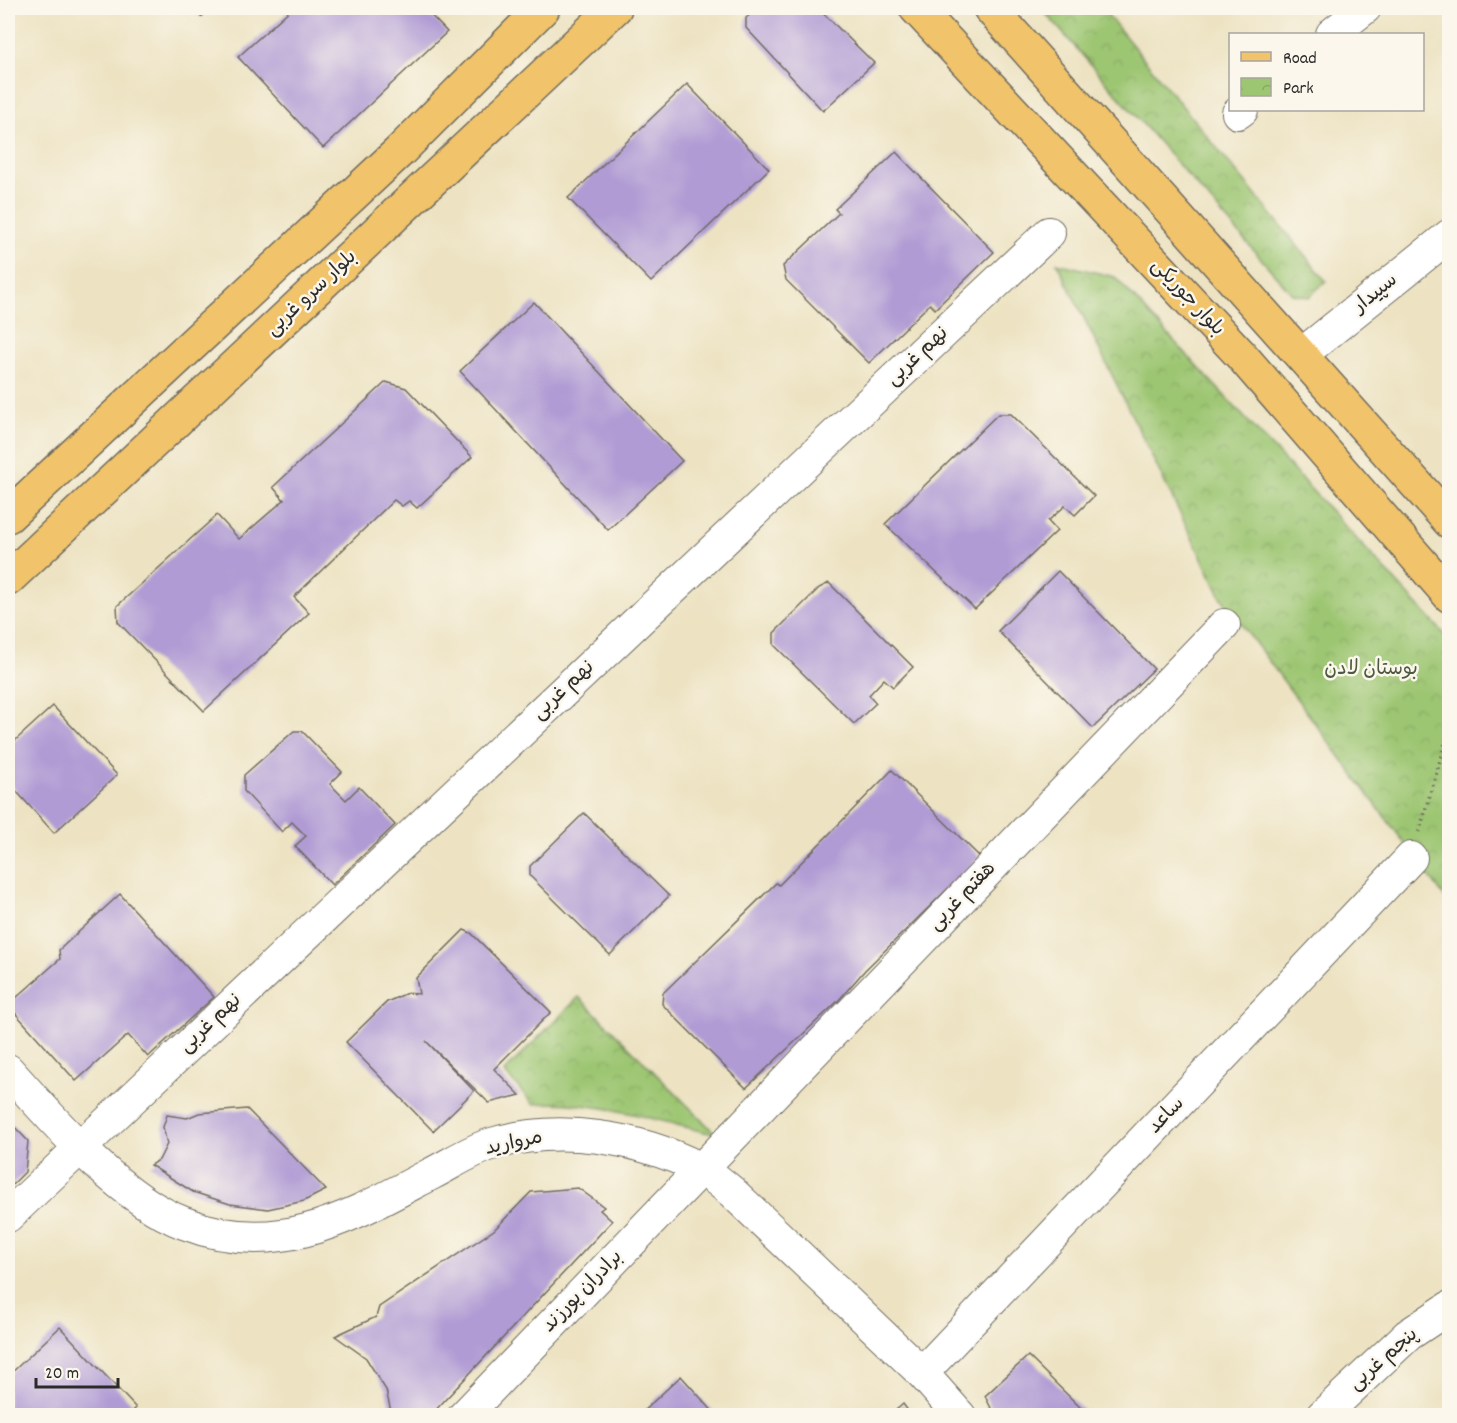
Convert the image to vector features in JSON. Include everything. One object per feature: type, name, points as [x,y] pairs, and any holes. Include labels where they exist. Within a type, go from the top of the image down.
[{"type":"main road","name":"بلوار سرو غربی","points":[[8,579],[615,8]]},
{"type":"main road","name":"بلوار جوریکی","points":[[916,8],[1240,354],[1449,596]]},
{"type":"main road","points":[[990,8],[1302,354],[1449,522]]},
{"type":"main road","points":[[539,11],[517,57],[522,65],[531,69],[569,50]]},
{"type":"main road","points":[[8,516],[400,151],[539,11]]},
{"type":"street","points":[[1333,33],[1365,8]]},
{"type":"street","name":"نهم غربی","points":[[8,1216],[1049,233]]},
{"type":"street","name":"سپیدار","points":[[1302,354],[1449,235]]},
{"type":"street","name":"هفتم غربی","points":[[702,1169],[1224,625]]},
{"type":"street","name":"ساعد","points":[[922,1373],[1411,858]]},
{"type":"street","name":"مروارید","points":[[8,1070],[80,1148],[147,1203],[183,1223],[222,1235],[260,1237],[293,1235],[348,1218],[492,1144],[523,1138],[557,1135],[592,1137],[664,1151],[702,1169],[764,1220],[922,1373],[960,1416]]},
{"type":"street","name":"برادران پورزند","points":[[464,1416],[702,1169]]},
{"type":"street","name":"پنجم غربی","points":[[1322,1416],[1408,1335],[1449,1307]]},
{"type":"path","points":[[1411,858],[1449,727]]},
{"type":"green space","points":[[1041,8],[1102,8],[1326,281],[1309,297],[1292,294]]},
{"type":"green space","name":"بوستان لادن","points":[[1057,263],[1115,277],[1449,639],[1449,903],[1221,597]]},
{"type":"green space","points":[[579,997],[717,1135],[602,1108],[556,1103],[533,1104],[504,1072]]},
{"type":"building","points":[[192,8],[212,8],[201,17]]},
{"type":"building","points":[[292,8],[424,8],[447,32],[323,148],[238,57]]},
{"type":"building","points":[[758,8],[818,8],[874,63],[823,111],[746,28],[746,18]]},
{"type":"building","points":[[687,84],[769,169],[651,282],[568,198]]},
{"type":"building","points":[[896,152],[994,252],[935,309],[930,304],[869,363],[786,280],[783,266],[839,213],[835,209]]},
{"type":"building","points":[[534,302],[682,461],[608,530],[460,371]]},
{"type":"building","points":[[386,382],[406,388],[472,457],[417,508],[409,501],[402,506],[394,500],[294,597],[309,613],[204,711],[118,622],[117,606],[217,515],[239,539],[284,500],[273,487]]},
{"type":"building","points":[[998,414],[1011,414],[1094,496],[1075,515],[1065,506],[1048,521],[1057,531],[975,609],[885,524]]},
{"type":"building","points":[[1058,571],[1154,669],[1093,728],[998,631]]},
{"type":"building","points":[[829,583],[913,667],[893,687],[884,679],[869,695],[876,703],[854,724],[774,645],[774,633],[819,588]]},
{"type":"building","points":[[53,706],[117,775],[54,833],[8,782],[8,747]]},
{"type":"building","points":[[294,731],[302,731],[342,772],[330,784],[346,800],[359,787],[395,825],[332,885],[295,846],[306,836],[292,822],[282,832],[244,791],[244,775]]},
{"type":"building","points":[[892,770],[980,857],[865,970],[838,1001],[746,1088],[662,1004],[663,993],[776,883],[779,885]]},
{"type":"building","points":[[584,813],[669,896],[610,955],[530,876],[530,866]]},
{"type":"building","points":[[120,894],[214,997],[148,1057],[128,1035],[76,1081],[8,1005],[60,959],[59,950]]},
{"type":"building","points":[[464,930],[471,933],[551,1012],[494,1069],[520,1095],[489,1103],[426,1041],[474,1091],[433,1131],[346,1042],[387,1002],[407,993],[419,994],[416,978]]},
{"type":"building","points":[[247,1109],[326,1190],[304,1201],[268,1209],[230,1204],[193,1192],[150,1165],[159,1160],[167,1144],[163,1127],[167,1115],[187,1118],[199,1113]]},
{"type":"building","points":[[8,1120],[28,1141],[25,1172],[8,1189]]},
{"type":"building","points":[[578,1188],[604,1207],[600,1210],[612,1221],[430,1416],[392,1416],[386,1390],[366,1358],[335,1336],[376,1317],[379,1307],[494,1230],[531,1192]]},
{"type":"building","points":[[60,1327],[136,1408],[128,1416],[8,1416],[8,1376]]},
{"type":"building","points":[[1028,1356],[1087,1414],[995,1416],[985,1396]]},
{"type":"building","points":[[681,1376],[717,1416],[638,1416]]},
{"type":"building","points":[[903,1404],[912,1416],[889,1416]]}]
